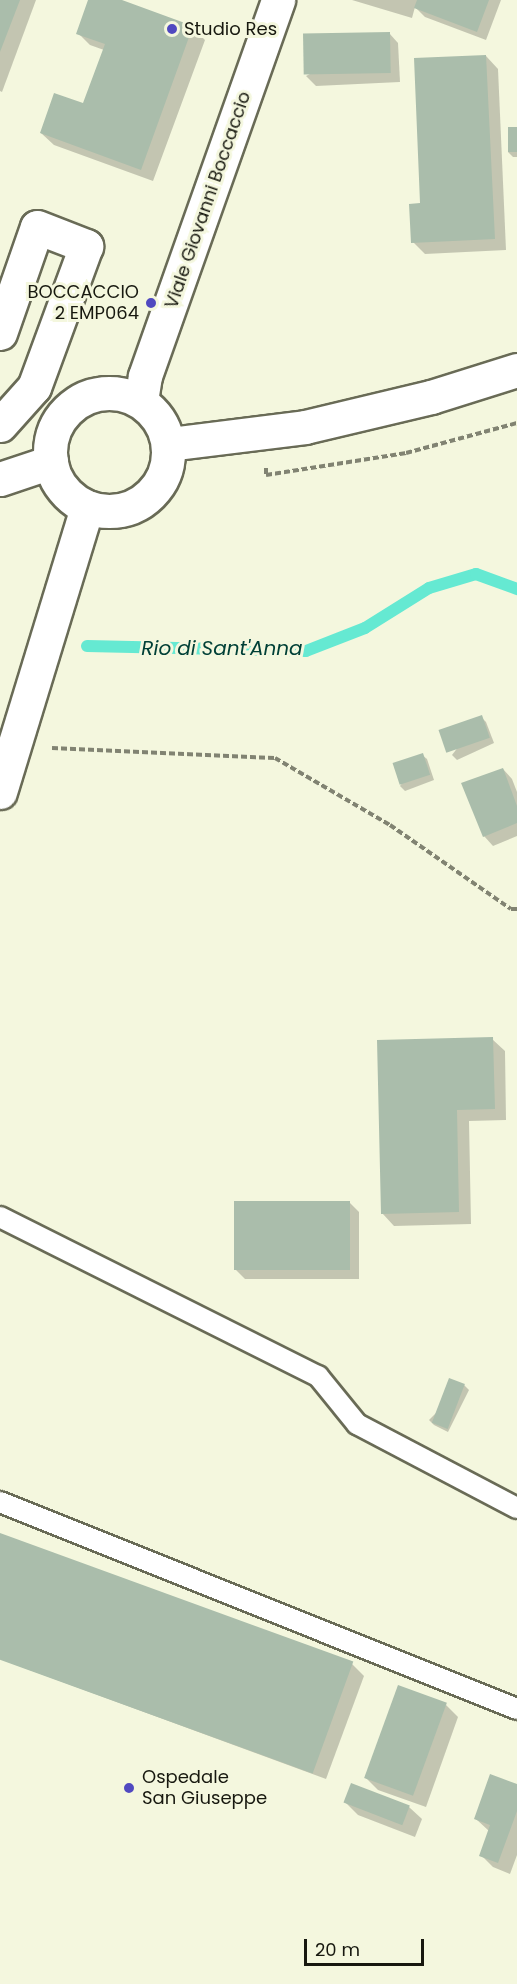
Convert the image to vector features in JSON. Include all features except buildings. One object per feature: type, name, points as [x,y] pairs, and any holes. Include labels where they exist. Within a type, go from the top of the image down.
[{"type":"street","name":"Viale Giovanni Boccaccio","points":[[141,401],[145,376],[278,0]]},
{"type":"street","points":[[0,333],[37,227],[86,246],[34,387],[0,425]]},
{"type":"street","points":[[169,444],[305,427],[431,397],[517,370]]},
{"type":"street","points":[[103,392],[123,393],[141,401],[155,412],[164,427],[169,444],[169,462],[163,479],[139,504],[122,510],[104,512],[74,500],[63,489],[51,462],[51,443],[56,424],[68,408],[84,397],[103,392]]},
{"type":"street","points":[[0,479],[51,462]]},
{"type":"street","points":[[1,792],[87,507]]},
{"type":"lane","points":[[0,1217],[318,1376],[357,1424],[517,1508]]},
{"type":"lane","points":[[0,1502],[517,1708]]},
{"type":"path","points":[[265,433],[266,475],[406,453],[517,423]]},
{"type":"path","points":[[14,747],[275,758],[390,825],[511,909],[517,909]]},
{"type":"waterway","name":"Rio di Sant'Anna","points":[[87,646],[306,651],[365,628],[429,588],[476,574],[517,589]]},
{"type":"place","name":"Studio Res","points":[[172,29]]},
{"type":"place","name":"BOCCACCIO 2 EMP064","points":[[151,303]]},
{"type":"place","name":"Ospedale San Giuseppe","points":[[129,1788]]}]
